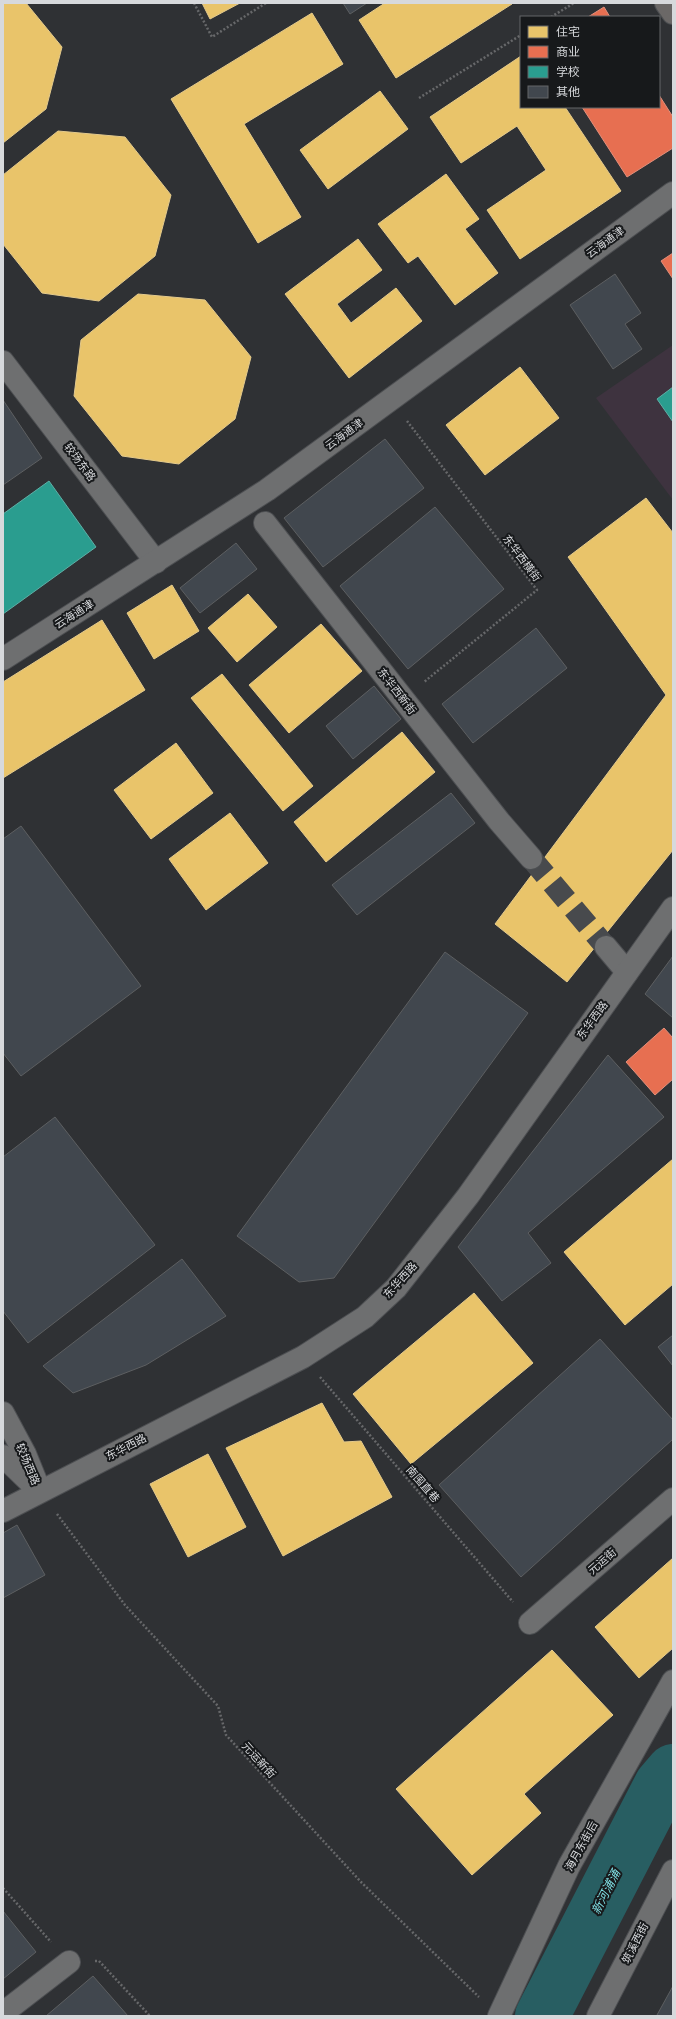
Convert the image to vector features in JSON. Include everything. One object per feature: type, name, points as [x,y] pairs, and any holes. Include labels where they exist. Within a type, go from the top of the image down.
[{"type":"main road","points":[[666,3],[673,13]]},
{"type":"street","name":"云海通津","points":[[3,659],[267,490],[673,193]]},
{"type":"street","name":"较场东路","points":[[3,362],[156,562]]},
{"type":"street","name":"东华西新街","points":[[265,523],[499,821],[531,858]]},
{"type":"street","name":"东华西路","points":[[3,1511],[303,1357],[365,1317],[396,1288],[468,1196],[673,908]]},
{"type":"street","points":[[606,947],[627,972]]},
{"type":"street","name":"较场西路","points":[[3,1413],[25,1454],[40,1491]]},
{"type":"street","name":"较场西路","points":[[3,1456],[40,1491]]},
{"type":"street","name":"元运街","points":[[530,1623],[673,1499]]},
{"type":"street","name":"海月东街后","points":[[499,2016],[569,1866],[673,1681]]},
{"type":"street","name":"筑溪西街","points":[[598,2016],[673,1871]]},
{"type":"street","points":[[3,2013],[69,1962]]},
{"type":"path","points":[[194,3],[212,37],[266,3]]},
{"type":"path","points":[[553,16],[574,3]]},
{"type":"path","points":[[419,98],[520,36]]},
{"type":"path","name":"东华西横街","points":[[390,400],[537,590],[403,699]]},
{"type":"path","name":"南围直巷","points":[[303,1357],[530,1623]]},
{"type":"path","name":"元运新街","points":[[40,1491],[125,1605],[218,1706],[226,1735],[361,1882],[481,1999]]},
{"type":"path","points":[[3,1888],[69,1962],[99,1961],[150,2016]]},
{"type":"shaded area","points":[[673,345],[673,500],[596,398]]},
{"type":"building: 住宅","points":[[3,3],[26,3],[62,47],[46,109],[3,143]]},
{"type":"building: 住宅","points":[[202,3],[240,3],[210,19]]},
{"type":"building: 住宅","points":[[385,3],[512,4],[396,78],[359,20]]},
{"type":"building: 住宅","points":[[312,13],[343,64],[244,124],[301,217],[258,243],[171,99]]},
{"type":"building: 住宅","points":[[520,57],[520,108],[566,108],[621,191],[520,259],[487,210],[546,170],[517,126],[461,163],[430,117]]},
{"type":"building: 住宅","points":[[380,91],[408,129],[328,189],[300,150]]},
{"type":"building: 住宅","points":[[58,131],[125,137],[171,195],[155,256],[99,301],[42,293],[3,244],[3,175]]},
{"type":"building: 住宅","points":[[446,174],[479,219],[465,229],[498,273],[455,305],[418,256],[408,263],[378,224]]},
{"type":"building: 住宅","points":[[358,239],[382,270],[337,304],[351,323],[396,288],[422,321],[349,378],[285,294]]},
{"type":"building: 住宅","points":[[138,294],[205,300],[251,357],[235,419],[179,464],[122,456],[74,396],[81,340]]},
{"type":"building: 住宅","points":[[520,367],[559,418],[485,475],[446,425]]},
{"type":"building: 住宅","points":[[646,498],[673,533],[673,850],[567,982],[495,924],[666,695],[568,557]]},
{"type":"building: 住宅","points":[[172,585],[199,631],[154,659],[127,613]]},
{"type":"building: 住宅","points":[[248,594],[277,627],[237,662],[208,628]]},
{"type":"building: 住宅","points":[[102,620],[145,690],[3,778],[3,682]]},
{"type":"building: 住宅","points":[[321,624],[362,671],[289,733],[249,685]]},
{"type":"building: 住宅","points":[[222,674],[313,786],[283,811],[191,698]]},
{"type":"building: 住宅","points":[[402,732],[435,772],[326,862],[294,822]]},
{"type":"building: 住宅","points":[[176,743],[213,793],[151,839],[114,790]]},
{"type":"building: 住宅","points":[[230,813],[268,863],[206,910],[169,859]]},
{"type":"building: 住宅","points":[[673,1159],[673,1284],[625,1325],[564,1252]]},
{"type":"building: 住宅","points":[[474,1293],[533,1363],[411,1464],[353,1394]]},
{"type":"building: 住宅","points":[[322,1403],[344,1442],[361,1441],[392,1497],[283,1556],[226,1448]]},
{"type":"building: 住宅","points":[[208,1454],[246,1527],[188,1557],[150,1484]]},
{"type":"building: 住宅","points":[[673,1558],[673,1648],[639,1678],[595,1627]]},
{"type":"building: 住宅","points":[[552,1650],[613,1715],[524,1794],[541,1813],[472,1875],[396,1789]]},
{"type":"building: 商业","points":[[604,7],[609,16],[590,16]]},
{"type":"building: 商业","points":[[660,97],[673,117],[673,148],[627,177],[583,108],[660,108]]},
{"type":"building: 商业","points":[[673,253],[673,279],[661,261]]},
{"type":"building: 商业","points":[[664,1028],[673,1038],[673,1079],[655,1095],[626,1062]]},
{"type":"building: 学校","points":[[673,387],[673,422],[657,399]]},
{"type":"building: 学校","points":[[49,481],[96,547],[3,614],[3,514]]},
{"type":"building: 其他","points":[[343,3],[367,3],[350,14]]},
{"type":"building: 其他","points":[[615,274],[641,313],[625,324],[642,349],[613,369],[570,305]]},
{"type":"building: 其他","points":[[3,400],[42,458],[3,485]]},
{"type":"building: 其他","points":[[385,439],[424,488],[323,567],[284,518]]},
{"type":"building: 其他","points":[[435,507],[504,589],[408,669],[340,586]]},
{"type":"building: 其他","points":[[236,543],[257,569],[200,613],[180,588]]},
{"type":"building: 其他","points":[[536,628],[567,668],[473,743],[442,704]]},
{"type":"building: 其他","points":[[374,686],[401,719],[353,759],[326,726]]},
{"type":"building: 其他","points":[[451,793],[475,823],[357,915],[332,885]]},
{"type":"building: 其他","points":[[21,826],[141,986],[21,1076],[3,1053],[3,839]]},
{"type":"building: 其他","points":[[445,952],[528,1013],[334,1278],[299,1282],[237,1236]]},
{"type":"building: 其他","points":[[673,956],[673,1018],[645,994]]},
{"type":"building: 其他","points":[[608,1055],[664,1117],[528,1233],[551,1263],[502,1301],[458,1247]]},
{"type":"building: 其他","points":[[55,1117],[155,1245],[28,1343],[3,1311],[3,1157]]},
{"type":"building: 其他","points":[[182,1259],[226,1316],[146,1365],[73,1393],[43,1366]]},
{"type":"building: 其他","points":[[673,1335],[673,1366],[658,1347]]},
{"type":"building: 其他","points":[[600,1339],[673,1420],[673,1439],[521,1577],[439,1485]]},
{"type":"building: 其他","points":[[17,1525],[45,1575],[3,1598],[3,1533]]},
{"type":"building: 其他","points":[[3,1911],[36,1952],[3,1979]]},
{"type":"building: 其他","points":[[93,1976],[128,2016],[46,2016]]},
{"type":"building: 其他","points":[[673,1986],[673,2016],[657,2016],[657,2015]]},
{"type":"waterway","name":"新河浦涌","points":[[542,2016],[661,1785],[673,1771]]},
{"type":"tunnel","points":[[531,858],[606,947]]}]
